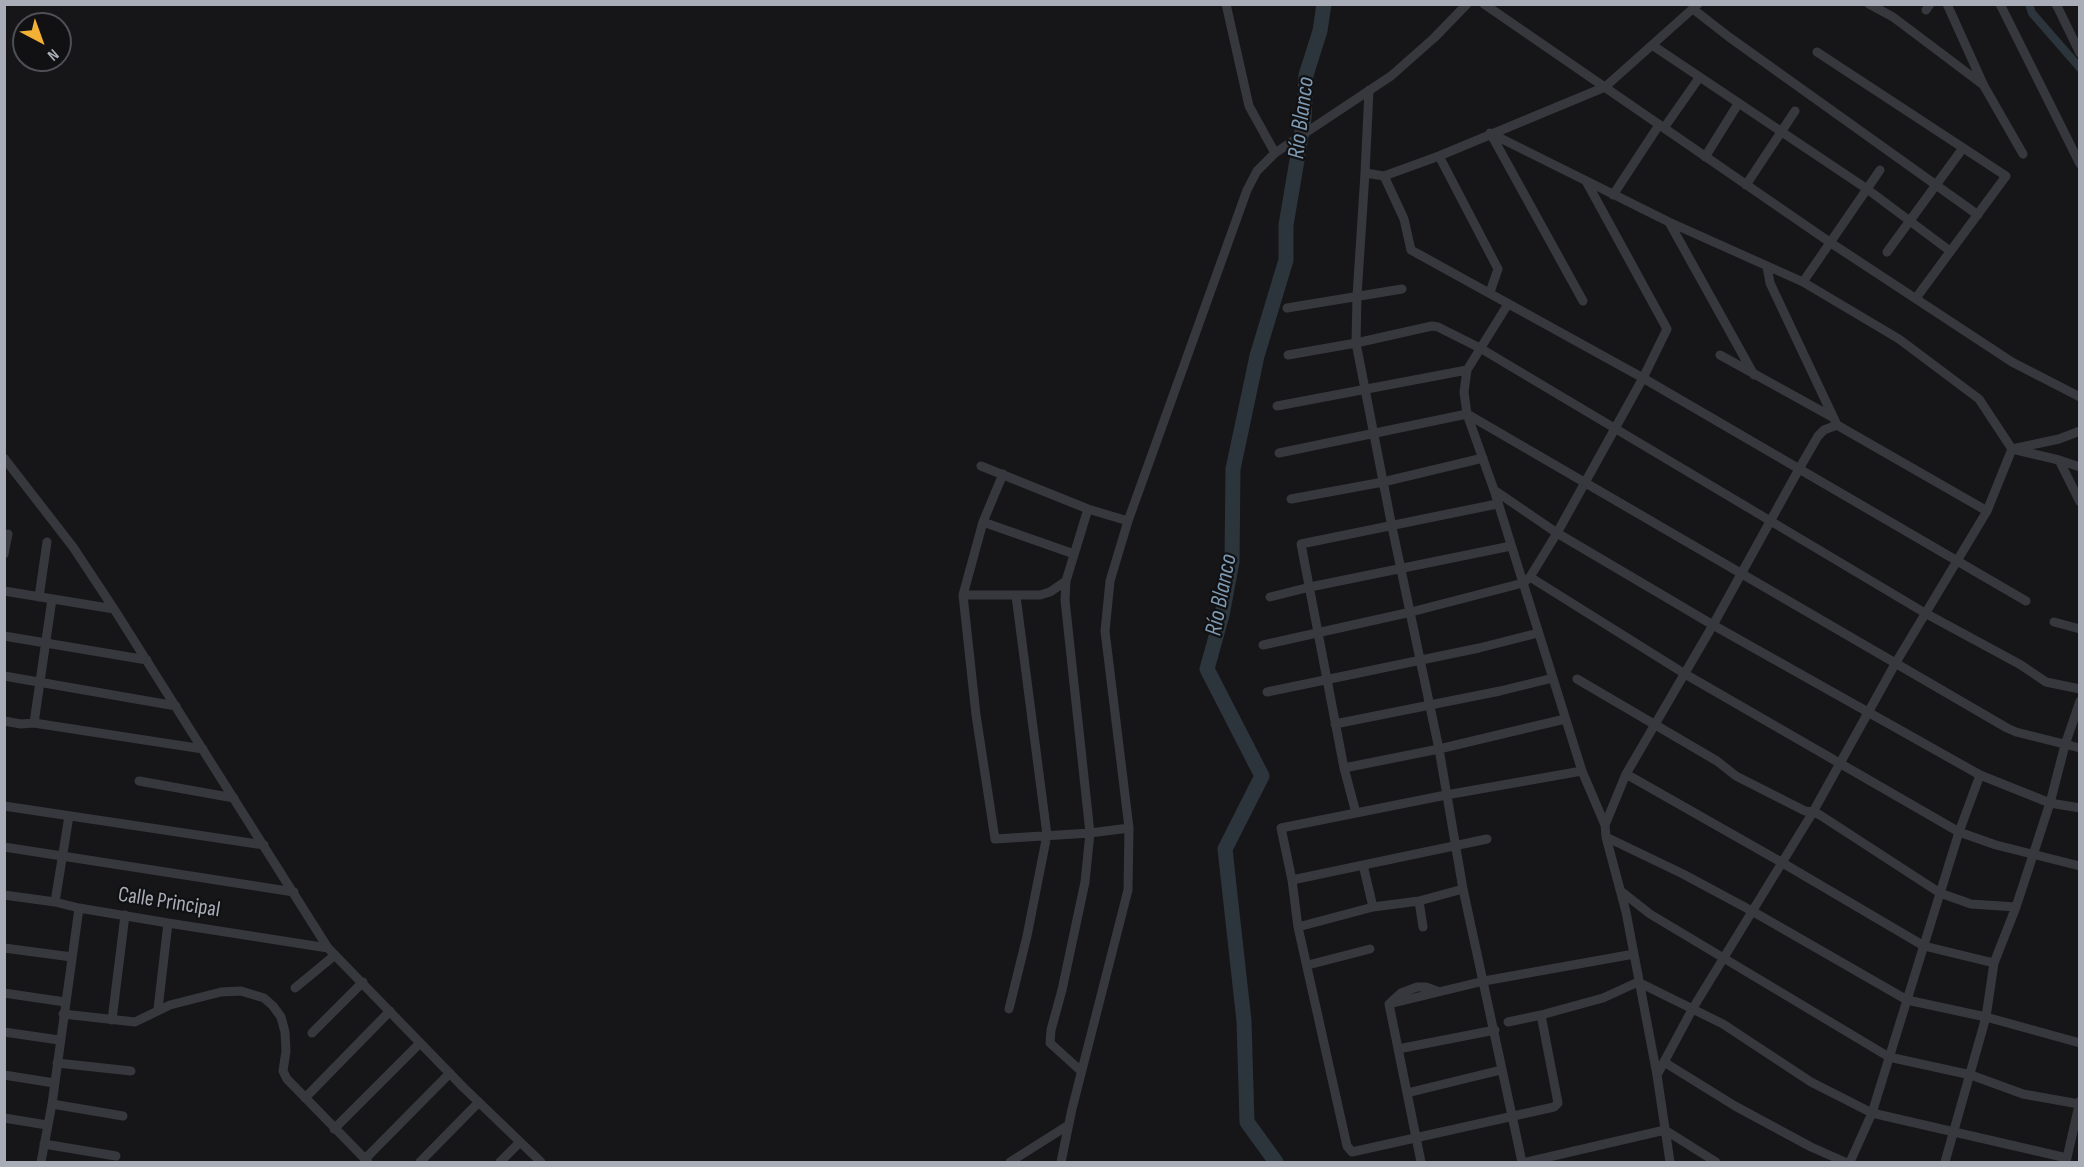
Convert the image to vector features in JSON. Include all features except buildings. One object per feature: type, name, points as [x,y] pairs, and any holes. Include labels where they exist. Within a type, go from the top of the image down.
[{"type":"street","points":[[1226,4],[1249,106],[1275,153]]},
{"type":"street","points":[[1061,1162],[1068,1126],[1128,891],[1128,828],[1105,631],[1110,581],[1128,521],[1247,190],[1257,171],[1275,153],[1391,76],[1434,38],[1467,4]]},
{"type":"street","points":[[1484,4],[1831,243],[2012,362],[2079,397]]},
{"type":"street","points":[[1869,4],[1893,17],[1984,86]]},
{"type":"street","points":[[1947,4],[1984,86],[2023,154]]},
{"type":"street","points":[[2000,4],[2079,164]]},
{"type":"street","points":[[2056,4],[2079,53]]},
{"type":"street","points":[[1365,173],[1384,176],[1439,156],[1605,87],[1696,7],[1729,37],[1978,215]]},
{"type":"street","points":[[1652,45],[1867,189],[1950,251]]},
{"type":"street","points":[[1817,52],[2006,176],[1916,298]]},
{"type":"street","points":[[1613,195],[1661,126],[1699,78]]},
{"type":"street","points":[[1369,90],[1356,343],[1430,705],[1463,889],[1522,1162]]},
{"type":"street","points":[[1705,157],[1738,104]]},
{"type":"street","points":[[1746,185],[1795,111]]},
{"type":"street","points":[[1491,135],[1669,222],[1803,282],[1899,339],[1979,399],[2012,449],[2079,467]]},
{"type":"street","points":[[1491,135],[1583,300]]},
{"type":"street","points":[[1887,252],[1963,148]]},
{"type":"street","points":[[1439,156],[1498,269],[1490,292]]},
{"type":"street","points":[[1803,282],[1880,170]]},
{"type":"street","points":[[1384,176],[1404,219],[1411,250],[1643,378],[2026,601]]},
{"type":"street","points":[[1263,645],[1411,612],[1527,580],[1557,533],[1643,378],[1667,329],[1586,181]]},
{"type":"street","points":[[1669,222],[1755,375]]},
{"type":"street","points":[[1767,267],[1770,283],[1836,422]]},
{"type":"street","points":[[1287,308],[1402,289]]},
{"type":"street","points":[[1508,304],[1467,370],[1464,392],[1467,414],[1494,489],[1510,546],[1527,580],[1538,633],[1564,719],[1582,771],[1605,825],[1606,837],[1626,912],[1657,1075],[1670,1162]]},
{"type":"street","points":[[1288,355],[1432,326],[1438,327],[1480,348],[1925,613],[2020,665],[2046,682],[2079,689]]},
{"type":"street","points":[[1720,355],[1987,511]]},
{"type":"street","points":[[1277,406],[1467,370]]},
{"type":"street","points":[[1279,453],[1467,414],[1895,664],[2016,732],[2079,748]]},
{"type":"street","points":[[1605,825],[1626,774],[1713,625],[1799,469],[1818,436],[1836,422]]},
{"type":"street","points":[[2012,449],[2059,439],[2079,431]]},
{"type":"street","points":[[1657,1075],[1693,1008],[1813,812],[1867,712],[1987,511],[2012,449]]},
{"type":"street","points":[[4,458],[73,547],[331,951],[541,1162]]},
{"type":"street","points":[[1291,499],[1383,482],[1483,458]]},
{"type":"street","points":[[2059,460],[2079,502]]},
{"type":"street","points":[[981,466],[1088,509],[1128,521]]},
{"type":"street","points":[[1003,474],[983,522],[963,595],[976,715],[995,839],[1090,833],[1128,828]]},
{"type":"street","points":[[1494,489],[1557,533],[1713,625],[1980,775],[2050,803],[2079,808]]},
{"type":"street","points":[[1356,813],[1335,724],[1301,544],[1497,504]]},
{"type":"street","points":[[1082,1071],[1050,1043],[1085,882],[1090,833],[1065,600],[1066,581],[1088,509]]},
{"type":"street","points":[[983,522],[1074,554]]},
{"type":"street","points":[[4,554],[8,534]]},
{"type":"street","points":[[39,597],[47,542]]},
{"type":"street","points":[[1270,597],[1510,546]]},
{"type":"street","points":[[1527,580],[1959,832],[1995,845],[2079,866]]},
{"type":"street","points":[[963,595],[1016,596],[1050,592],[1066,581]]},
{"type":"street","points":[[4,591],[114,609]]},
{"type":"street","points":[[1009,1009],[1027,936],[1047,835],[1016,596]]},
{"type":"street","points":[[34,723],[52,599]]},
{"type":"street","points":[[2054,622],[2079,629]]},
{"type":"street","points":[[1267,692],[1420,661],[1538,633]]},
{"type":"street","points":[[4,636],[147,660]]},
{"type":"street","points":[[4,676],[176,706]]},
{"type":"street","points":[[1335,724],[1500,691],[1552,678]]},
{"type":"street","points":[[1577,679],[1656,724],[1736,776],[1805,811],[1813,812],[1940,893],[1971,904],[2016,907]]},
{"type":"street","points":[[1945,1162],[1986,1017],[1994,963],[2016,907],[2050,803],[2079,701]]},
{"type":"street","points":[[1344,768],[1438,749],[1564,719]]},
{"type":"street","points":[[4,721],[34,723],[204,750]]},
{"type":"street","points":[[1541,1015],[1558,1103],[1554,1107],[1352,1152],[1347,1146],[1298,927],[1292,880],[1281,828],[1582,771]]},
{"type":"street","points":[[1626,774],[1924,946],[1994,963]]},
{"type":"street","points":[[1664,1062],[1735,1106],[1810,1147],[1848,1162],[1872,1113],[1959,832],[1980,775]]},
{"type":"street","points":[[140,781],[234,798]]},
{"type":"street","points":[[4,806],[264,845]]},
{"type":"street","points":[[55,902],[69,816]]},
{"type":"street","points":[[1606,837],[1752,910],[1907,1000],[1986,1017],[2079,1043]]},
{"type":"street","points":[[1292,880],[1487,839]]},
{"type":"street","points":[[4,847],[294,892]]},
{"type":"street","points":[[1363,866],[1374,907]]},
{"type":"street","points":[[1298,927],[1374,907],[1419,901],[1463,889]]},
{"type":"street","points":[[1508,1022],[1603,998],[1638,982],[1723,1024],[1811,1082],[1872,1113],[2067,1160],[2079,1102],[2024,1094],[1971,1075],[1889,1058],[1724,958],[1622,892]]},
{"type":"street","name":"Calle Principal","points":[[4,895],[331,951]]},
{"type":"street","points":[[1419,901],[1423,927]]},
{"type":"street","points":[[1626,912],[1639,905]]},
{"type":"street","points":[[41,1162],[52,1104],[79,908]]},
{"type":"street","points":[[112,1020],[125,915]]},
{"type":"street","points":[[158,1009],[168,923]]},
{"type":"street","points":[[4,948],[72,957]]},
{"type":"street","points":[[1308,965],[1370,949]]},
{"type":"street","points":[[295,988],[331,951]]},
{"type":"street","points":[[1421,1162],[1389,1004],[1484,981],[1634,954]]},
{"type":"street","points":[[312,1033],[363,982]]},
{"type":"street","points":[[63,1014],[135,1022],[158,1009],[221,992],[241,991],[264,998],[281,1017],[286,1051],[283,1071],[287,1079],[367,1161],[450,1073]]},
{"type":"street","points":[[4,993],[65,1002]]},
{"type":"street","points":[[305,1098],[390,1011]]},
{"type":"street","points":[[1398,1049],[1495,1030]]},
{"type":"street","points":[[4,1032],[59,1040]]},
{"type":"street","points":[[334,1129],[420,1042]]},
{"type":"street","points":[[57,1063],[130,1071]]},
{"type":"street","points":[[1407,1093],[1501,1070]]},
{"type":"street","points":[[4,1075],[54,1083]]},
{"type":"street","points":[[420,1162],[479,1102]]},
{"type":"street","points":[[52,1104],[123,1116]]},
{"type":"street","points":[[4,1118],[47,1125]]},
{"type":"street","points":[[1010,1162],[1068,1126]]},
{"type":"street","points":[[1527,1162],[1665,1130],[1716,1162]]},
{"type":"street","points":[[500,1162],[520,1142]]},
{"type":"street","points":[[44,1144],[116,1155]]},
{"type":"waterway","name":"Río Blanco","points":[[1276,1162],[1247,1122],[1244,1021],[1225,849],[1262,776],[1207,669],[1222,615],[1232,562],[1233,469],[1257,356],[1286,260],[1286,225],[1304,119],[1306,75],[1320,31],[1324,4]]},
{"type":"waterway","points":[[2029,4],[2032,13],[2080,68]]}]
